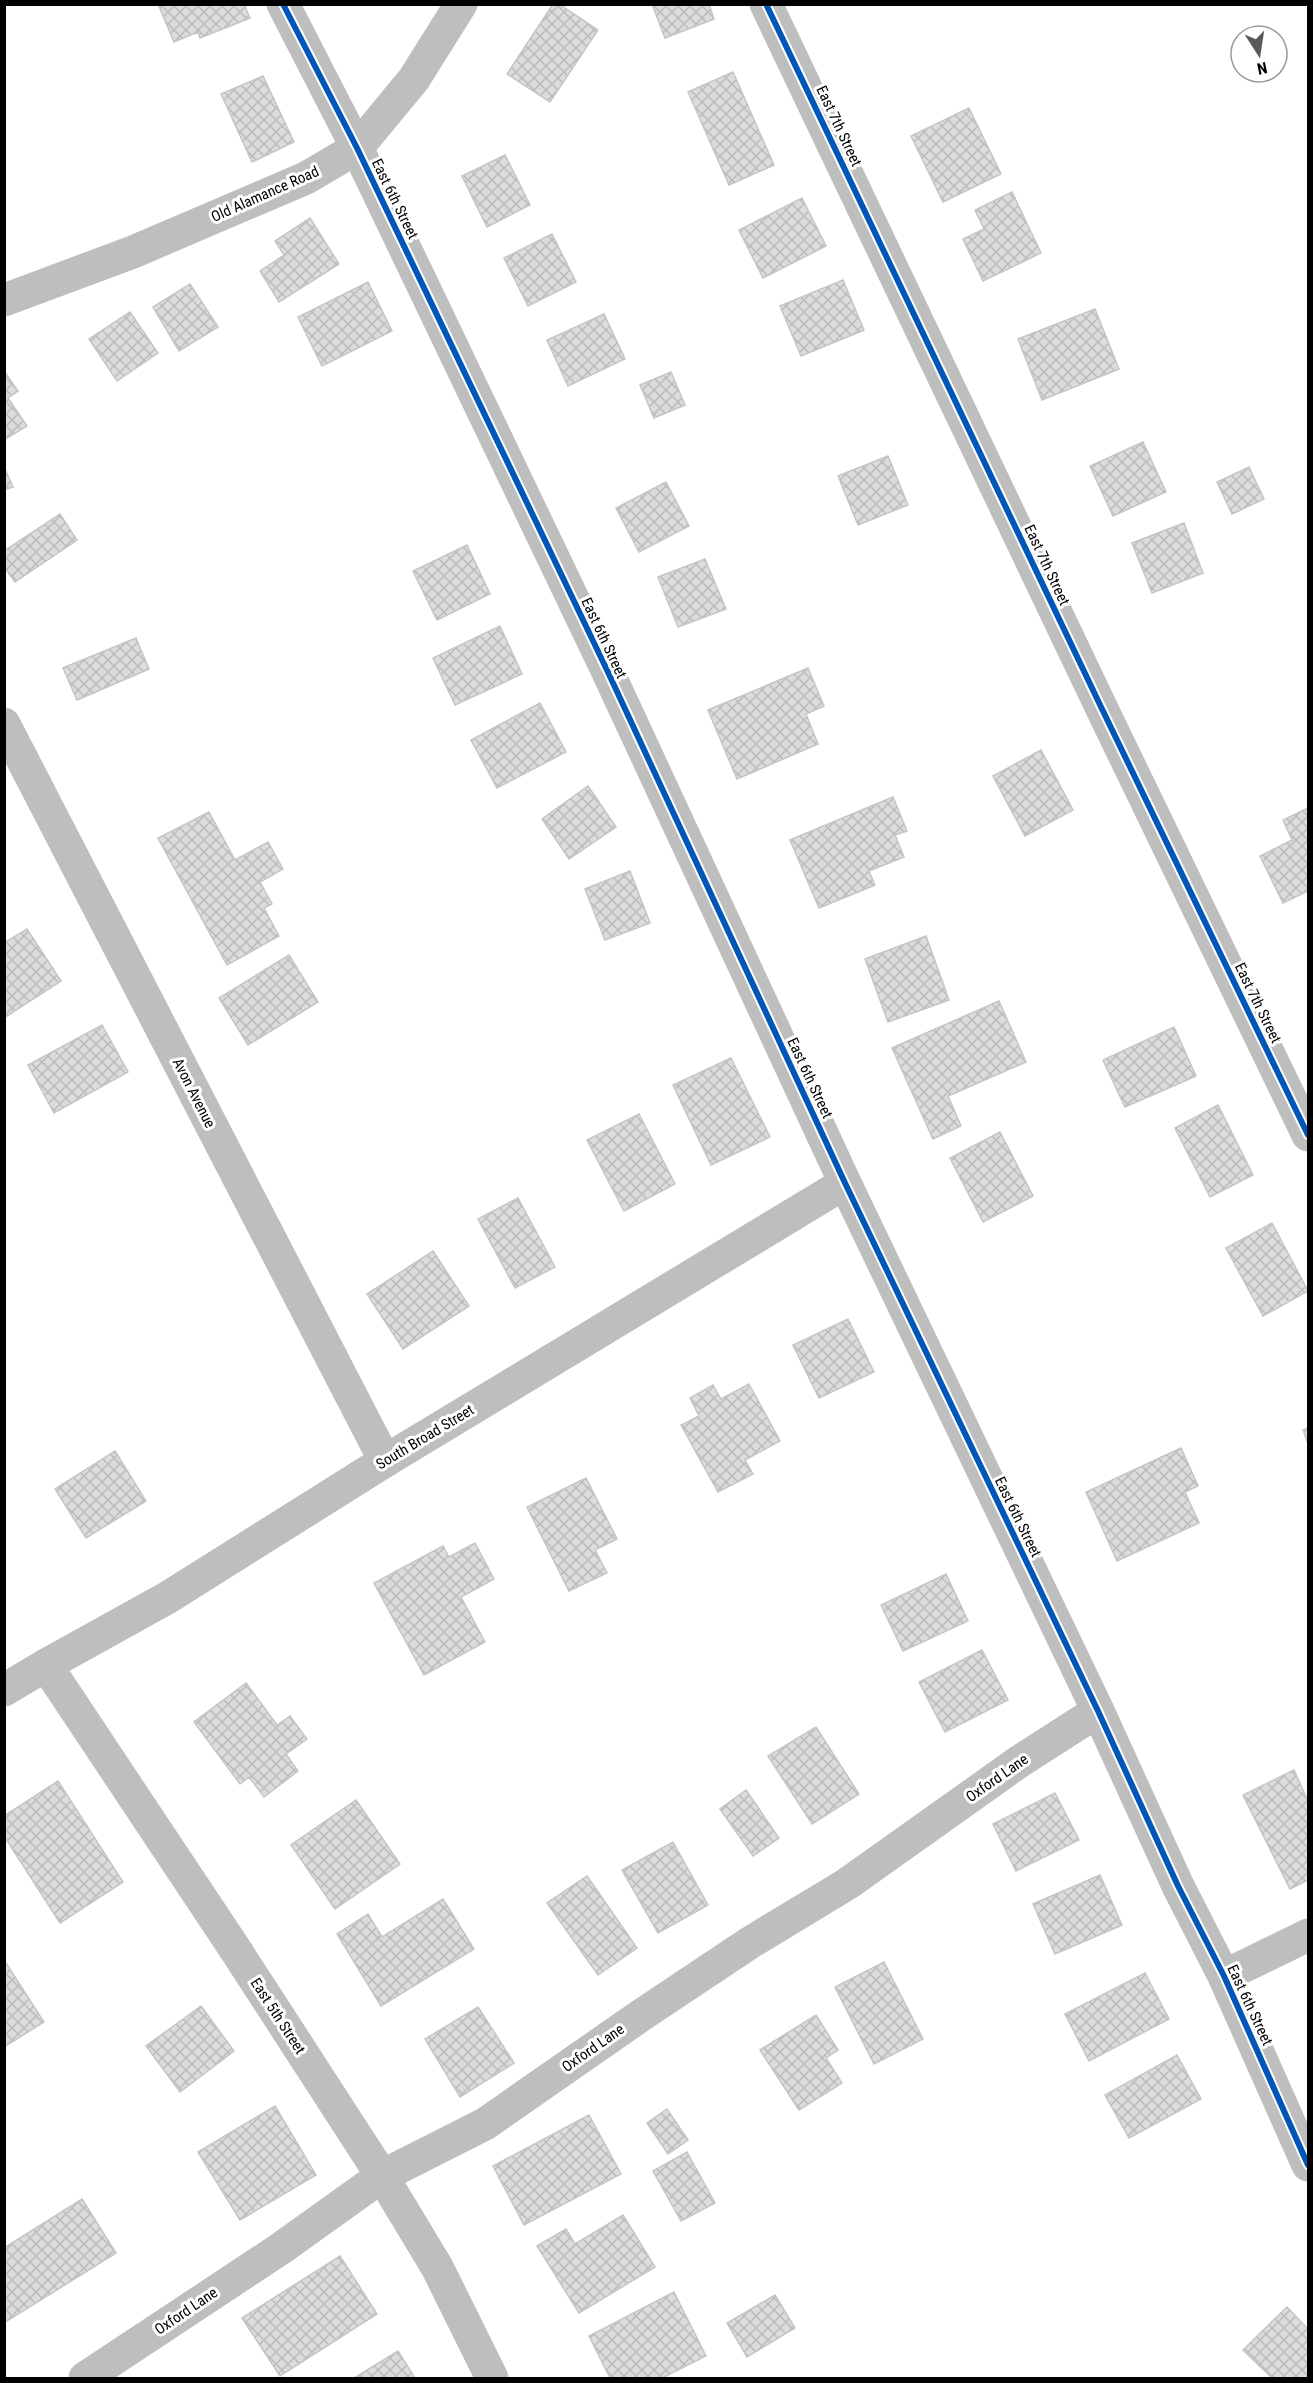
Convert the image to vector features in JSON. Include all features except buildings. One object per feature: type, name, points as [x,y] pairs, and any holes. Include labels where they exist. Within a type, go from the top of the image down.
[{"type":"street","name":"East 6th Street","points":[[284,4],[357,148],[607,670],[845,1183],[1098,1711],[1178,1886],[1224,1976],[1308,2165]]},
{"type":"street","name":"Old Alamance Road","points":[[4,300],[133,252],[306,178],[357,148],[414,79],[461,4]]},
{"type":"street","name":"East 7th Street","points":[[766,4],[1102,710],[1308,1135]]},
{"type":"street","name":"Avon Avenue","points":[[4,724],[385,1461]]},
{"type":"street","name":"South Broad Street","points":[[4,1690],[167,1598],[385,1461],[845,1183]]},
{"type":"street","name":"East 5th Street","points":[[46,1665],[237,1952],[382,2176],[437,2267],[492,2379]]},
{"type":"street","name":"Oxford Lane","points":[[85,2379],[280,2248],[382,2176],[485,2124],[751,1942],[847,1884],[1020,1761],[1098,1711]]},
{"type":"street","points":[[1224,1976],[1308,1935]]},
{"type":"cycle path","points":[[283,4],[357,148],[607,670],[845,1183],[1098,1711],[1178,1886],[1224,1976],[1308,2165]]},
{"type":"cycle path","points":[[766,4],[1308,1135]]}]
